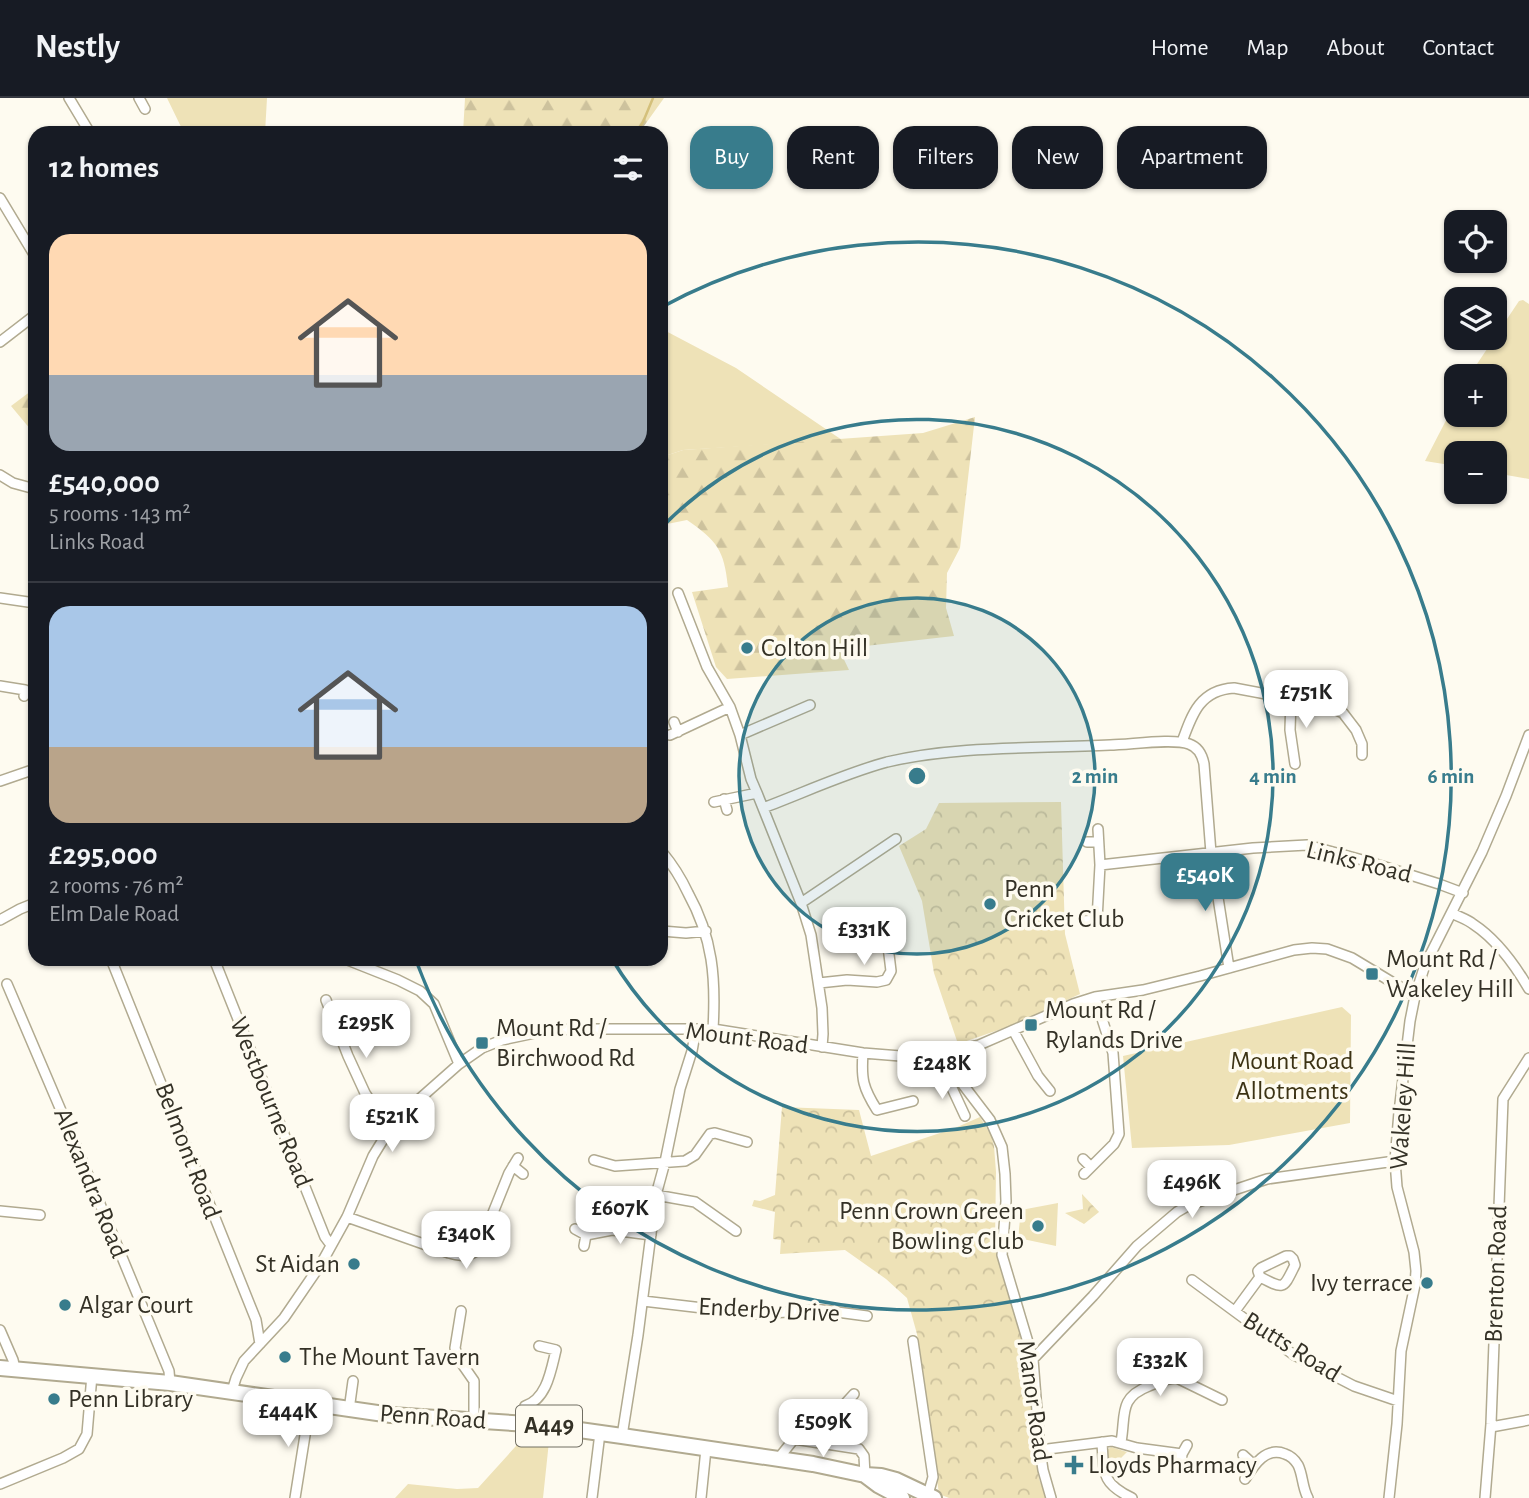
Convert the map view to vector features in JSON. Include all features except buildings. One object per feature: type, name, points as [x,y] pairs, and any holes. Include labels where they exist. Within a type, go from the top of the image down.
[{"type":"highway","name":"Penn Road","points":[[7,1369],[170,1383],[391,1415],[544,1425],[881,1476],[895,1492],[930,1497]]},
{"type":"street","points":[[69,98],[86,126]]},
{"type":"street","points":[[0,198],[28,244]]},
{"type":"street","points":[[0,342],[28,320]]},
{"type":"street","points":[[0,475],[13,483],[28,487]]},
{"type":"street","points":[[678,593],[707,667],[730,707],[751,779],[802,903],[811,934],[819,983],[823,1021],[822,1047]]},
{"type":"street","points":[[0,598],[28,602]]},
{"type":"street","points":[[0,686],[25,690]]},
{"type":"street","points":[[1182,742],[1194,711],[1208,696],[1225,688],[1234,688],[1325,705],[1343,713],[1356,730],[1362,744],[1362,755]]},
{"type":"street","points":[[1291,699],[1290,730],[1295,764]]},
{"type":"street","points":[[740,735],[810,705]]},
{"type":"street","points":[[674,722],[674,733],[730,707]]},
{"type":"street","name":"Wakeley Hill","points":[[1389,1498],[1401,1351],[1413,1300],[1416,1271],[1397,1186],[1395,1161],[1410,1021],[1425,965],[1462,893],[1506,796],[1529,735]]},
{"type":"street","points":[[762,808],[869,768],[909,758],[981,749],[1182,742],[1196,747],[1203,757],[1211,853],[1229,968]]},
{"type":"street","points":[[0,781],[28,771]]},
{"type":"street","points":[[727,810],[719,801],[757,793]]},
{"type":"street","points":[[1097,920],[1100,865],[1098,829]]},
{"type":"street","points":[[802,903],[896,839]]},
{"type":"street","points":[[1087,842],[1098,842]]},
{"type":"street","name":"Links Road","points":[[1100,865],[1253,848],[1307,845],[1462,893]]},
{"type":"street","points":[[668,861],[697,908],[706,931],[715,984],[713,1030]]},
{"type":"street","points":[[0,920],[28,906]]},
{"type":"street","points":[[1452,913],[1473,924],[1493,941],[1529,989]]},
{"type":"street","points":[[1082,921],[1114,919]]},
{"type":"street","points":[[668,932],[706,931]]},
{"type":"street","points":[[819,983],[887,980],[891,971],[886,933],[876,939]]},
{"type":"street","name":"Mount Road","points":[[233,1391],[240,1368],[284,1318],[321,1264],[347,1217],[373,1156],[389,1130],[458,1064],[502,1040],[570,1029],[713,1030],[863,1053],[913,1057],[942,1054],[979,1045],[1095,997],[1143,990],[1294,950],[1312,948],[1327,949],[1352,958],[1415,996]]},
{"type":"street","name":"Belmont Road","points":[[114,966],[256,1320],[260,1344]]},
{"type":"street","name":"Westbourne Road","points":[[217,966],[325,1237],[331,1245]]},
{"type":"street","points":[[363,966],[420,991],[434,1004],[458,1064]]},
{"type":"street","name":"Alexandra Road","points":[[7,984],[74,1141],[170,1376],[170,1383]]},
{"type":"street","points":[[1083,1158],[1088,1170],[1114,1144],[1119,1134],[1113,1053],[1095,997]]},
{"type":"street","points":[[326,999],[365,1093],[389,1130]]},
{"type":"street","points":[[622,1436],[656,1195],[696,1030]]},
{"type":"street","points":[[1013,1030],[1038,1076],[1050,1091]]},
{"type":"street","points":[[863,1053],[861,1075],[868,1096],[877,1110],[913,1101]]},
{"type":"street","points":[[942,1054],[965,1116]]},
{"type":"street","name":"Brenton Road","points":[[1485,1498],[1491,1427],[1503,1099],[1529,1058]]},
{"type":"street","name":"Manor Road","points":[[948,1075],[961,1082],[990,1120],[1002,1147],[1006,1195],[1002,1255],[1033,1359],[1040,1450],[1051,1498]]},
{"type":"street","points":[[957,1099],[969,1093]]},
{"type":"street","points":[[594,1160],[615,1166],[685,1161],[695,1155],[710,1134],[715,1133],[747,1142]]},
{"type":"street","points":[[1033,1359],[1137,1246],[1189,1205],[1267,1179],[1395,1161]]},
{"type":"street","points":[[347,1217],[449,1253],[470,1255],[478,1250],[516,1162],[523,1174]]},
{"type":"street","points":[[656,1195],[695,1202],[736,1231]]},
{"type":"street","points":[[0,1211],[40,1215]]},
{"type":"street","points":[[575,1229],[586,1235],[612,1230],[651,1235]]},
{"type":"street","points":[[584,1246],[586,1235]]},
{"type":"street","points":[[1235,1311],[1260,1277]]},
{"type":"street","name":"Butts Road","points":[[1192,1280],[1294,1355],[1354,1386],[1398,1401]]},
{"type":"street","name":"Enderby Drive","points":[[643,1301],[754,1314],[854,1309],[867,1316]]},
{"type":"street","points":[[461,1311],[455,1348],[457,1358],[474,1381],[474,1420]]},
{"type":"street","points":[[0,1330],[13,1360],[7,1369]]},
{"type":"street","points":[[913,1341],[933,1477],[930,1497]]},
{"type":"street","points":[[518,1424],[525,1406],[534,1403],[551,1372],[556,1350],[539,1346]]},
{"type":"street","points":[[0,1484],[79,1449],[87,1434],[92,1375]]},
{"type":"street","points":[[1121,1443],[1125,1405],[1130,1397],[1141,1389],[1177,1378],[1222,1400]]},
{"type":"street","points":[[349,1410],[353,1381]]},
{"type":"street","points":[[820,1443],[833,1417],[854,1394]]},
{"type":"street","points":[[295,1498],[310,1404]]},
{"type":"street","points":[[1491,1427],[1529,1420]]},
{"type":"street","points":[[592,1498],[600,1433]]},
{"type":"street","points":[[778,1459],[794,1439],[859,1449],[864,1456],[865,1475]]},
{"type":"street","points":[[1040,1450],[1112,1441],[1137,1448],[1184,1449],[1181,1464]]},
{"type":"street","points":[[1102,1442],[1106,1479],[1132,1498]]},
{"type":"street","points":[[701,1498],[706,1449]]},
{"type":"street","points":[[1245,1479],[1262,1458],[1274,1452],[1287,1454],[1299,1467],[1303,1490],[1308,1498]]},
{"type":"street","points":[[1243,1455],[1254,1465]]},
{"type":"green space","points":[[167,98],[267,98],[265,126],[181,126]]},
{"type":"green space","points":[[465,98],[664,98],[644,126],[463,126]]},
{"type":"green space","points":[[1523,300],[1529,304],[1529,479],[1507,475],[1507,441],[1444,441],[1444,464],[1425,461],[1444,424],[1444,427],[1507,427],[1507,364],[1477,364],[1486,350],[1507,350],[1507,319],[1519,301]]},
{"type":"green space","points":[[668,332],[736,368],[842,440],[683,450],[668,455]]},
{"type":"green space","points":[[28,393],[28,426],[11,406]]},
{"type":"green space","points":[[975,417],[960,548],[947,573],[946,608],[954,636],[839,649],[849,670],[727,679],[716,667],[692,592],[728,587],[724,563],[712,540],[687,520],[668,524],[668,455],[683,450],[923,433]]},
{"type":"green space","points":[[1061,802],[1065,934],[1080,994],[1013,1025],[958,1044],[934,973],[922,901],[899,846],[926,829],[939,803]]},
{"type":"green space","name":"Mount Road Allotments","points":[[1342,1007],[1351,1015],[1350,1123],[1229,1145],[1132,1148],[1123,1056]]},
{"type":"green space","points":[[782,1107],[859,1110],[871,1156],[980,1117],[994,1146],[995,1242],[1028,1344],[1039,1479],[1047,1498],[949,1498],[939,1494],[917,1334],[907,1298],[886,1279],[845,1250],[780,1254],[781,1240],[773,1239],[775,1212],[752,1206],[754,1200],[760,1201],[775,1195]]},
{"type":"green space","points":[[1082,1194],[1099,1212],[1084,1224],[1065,1213],[1083,1209]]},
{"type":"green space","name":"Penn Crown Green Bowling Club","points":[[1058,1203],[1056,1246],[1018,1238],[1021,1210]]},
{"type":"green space","points":[[517,1430],[550,1432],[543,1498],[395,1498],[408,1484],[457,1489],[478,1488],[516,1446]]},
{"type":"green space","points":[[1111,1447],[1127,1452],[1107,1472],[1107,1450]]},
{"type":"waterway","points":[[640,126],[653,98]]},
{"type":"place","name":"Colton Hill","points":[[747,648]]},
{"type":"place","name":"Penn Cricket Club","points":[[990,904]]},
{"type":"place","name":"Mount Rd / Wakeley Hill","points":[[1372,974]]},
{"type":"place","name":"Mount Rd / Rylands Drive","points":[[1031,1025]]},
{"type":"place","name":"Mount Rd / Birchwood Rd","points":[[482,1043]]},
{"type":"place","name":"Penn Crown Green Bowling Club","points":[[1038,1226]]},
{"type":"place","name":"St Aidan","points":[[354,1264]]},
{"type":"place","name":"Ivy terrace","points":[[1427,1283]]},
{"type":"place","name":"Algar Court","points":[[65,1305]]},
{"type":"place","name":"The Mount Tavern","points":[[285,1357]]},
{"type":"place","name":"Penn Library","points":[[54,1399]]},
{"type":"place","name":"Lloyds Pharmacy","points":[[1074,1465]]}]
